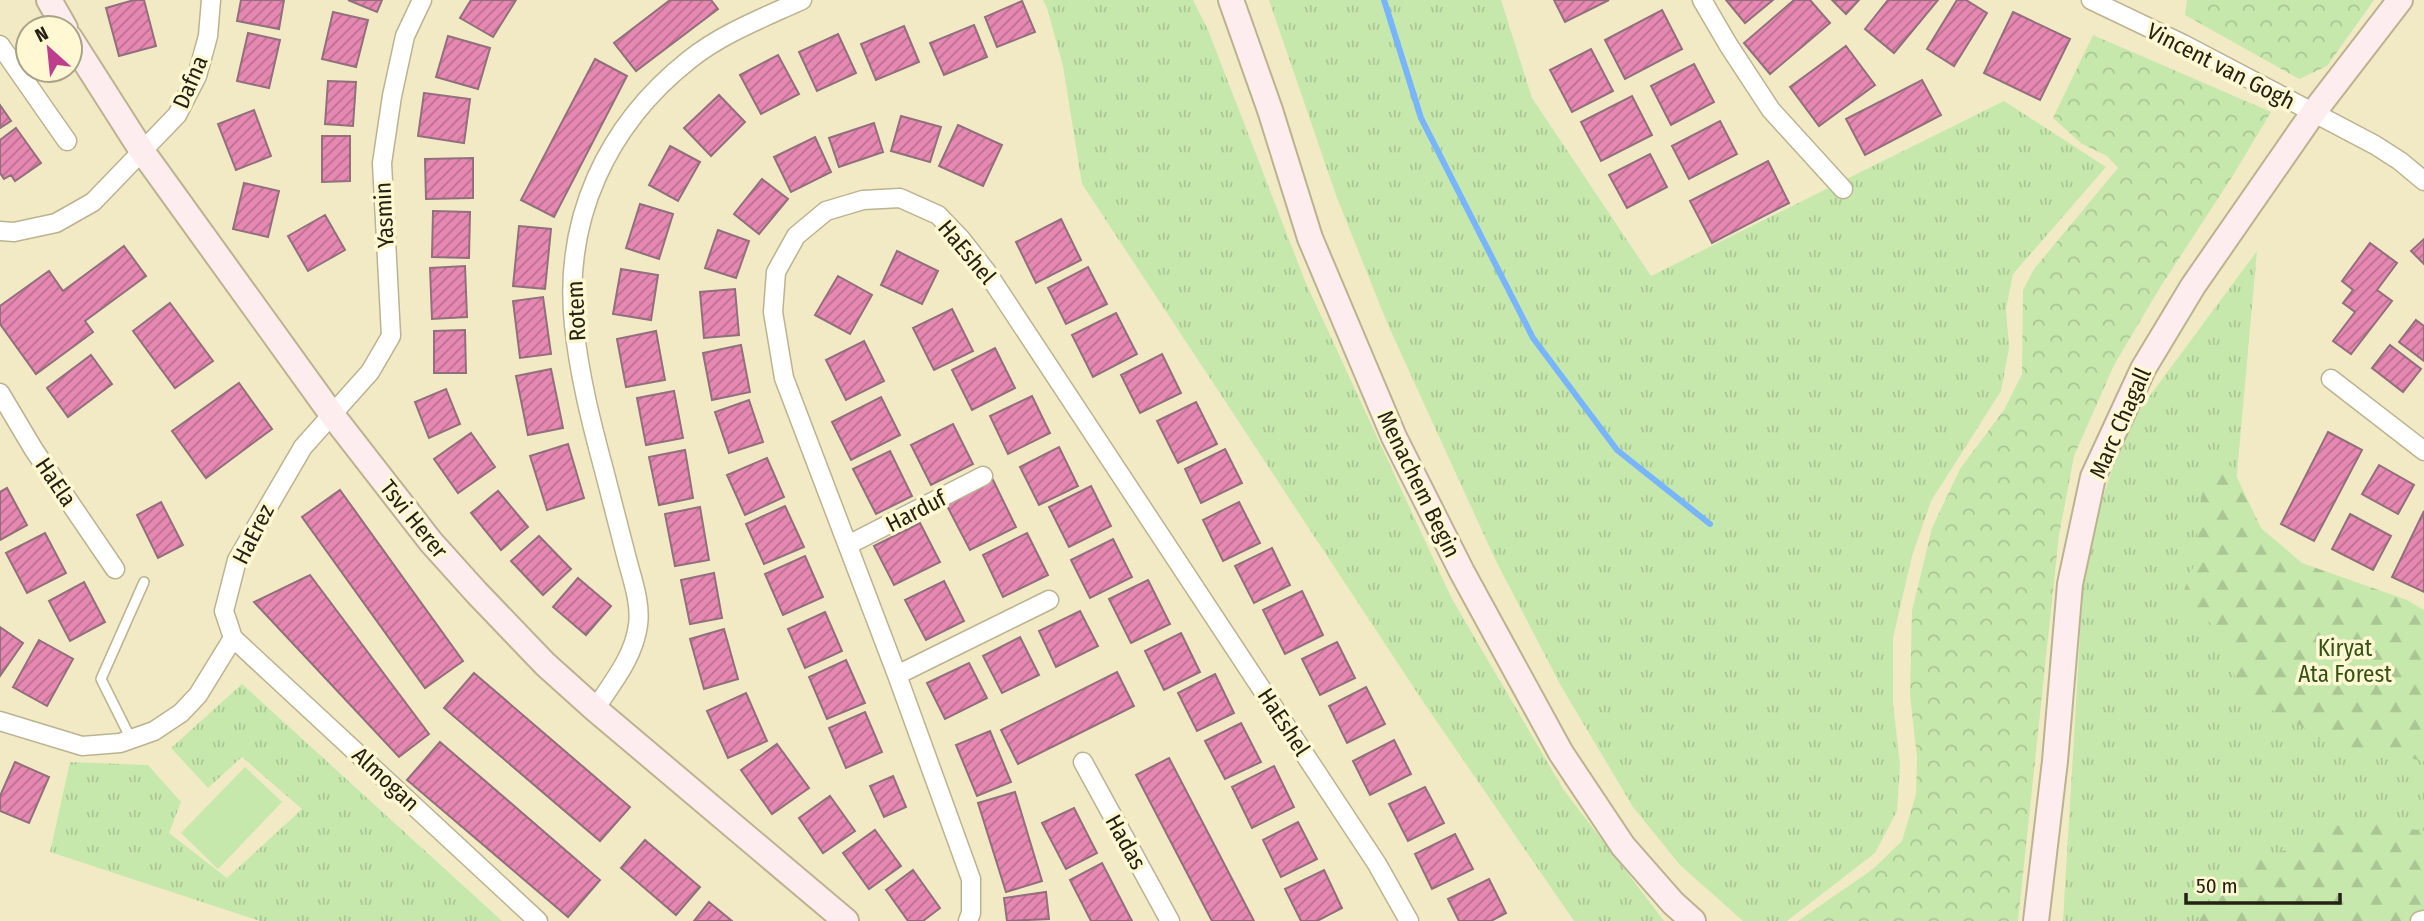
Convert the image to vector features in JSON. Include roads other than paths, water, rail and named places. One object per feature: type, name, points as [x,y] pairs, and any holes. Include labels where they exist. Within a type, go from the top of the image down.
[{"type":"street","name":"Dafna","points":[[142,151],[177,116],[197,76],[208,36],[211,0]]},
{"type":"street","name":"Yasmin","points":[[332,416],[370,372],[391,336],[382,163],[405,36],[422,0]]},
{"type":"street","name":"Rotem","points":[[595,709],[632,652],[639,623],[634,587],[583,392],[573,322],[574,255],[586,202],[612,143],[648,97],[691,58],[744,27],[802,0]]},
{"type":"street","name":"Menachem Begin","points":[[1231,0],[1270,110],[1310,239],[1394,437],[1462,572],[1561,753],[1623,846],[1673,904],[1693,921]]},
{"type":"street","points":[[1702,0],[1728,46],[1771,110],[1843,189]]},
{"type":"street","name":"Vincent van Gogh","points":[[2091,0],[2183,44],[2375,145],[2424,181]]},
{"type":"street","name":"Marc Chagall","points":[[2036,921],[2055,761],[2070,584],[2093,477],[2143,369],[2179,310],[2313,113],[2400,0]]},
{"type":"street","points":[[0,45],[66,141]]},
{"type":"street","name":"Tsvi Herer","points":[[84,60],[142,151],[332,416],[431,542],[475,592],[545,664],[595,709],[846,921]]},
{"type":"street","points":[[0,231],[14,232],[56,223],[93,202],[142,151]]},
{"type":"street","name":"HaEshel","points":[[968,921],[971,913],[971,879],[784,378],[773,312],[776,272],[796,236],[826,211],[863,200],[900,198],[937,215],[961,239],[986,271],[1377,864],[1409,921]]},
{"type":"street","points":[[2331,379],[2424,451]]},
{"type":"street","name":"HaEla","points":[[0,393],[34,450],[115,569]]},
{"type":"street","name":"HaErez","points":[[233,638],[224,611],[237,560],[303,447],[332,416]]},
{"type":"street","name":"Harduf","points":[[848,545],[984,476]]},
{"type":"street","points":[[897,675],[1049,600]]},
{"type":"street","points":[[0,721],[82,746],[120,743],[154,731],[181,713],[198,695],[233,638]]},
{"type":"street","name":"Almogan","points":[[233,638],[538,921]]},
{"type":"street","name":"Hadas","points":[[1083,762],[1170,921]]},
{"type":"lane","points":[[131,739],[101,679],[144,582]]},
{"type":"waterway","points":[[1384,0],[1421,118],[1533,338],[1617,450],[1710,524]]},
{"type":"park label","name":"Kiryat Ata Forest","points":[[2345,661]]}]
